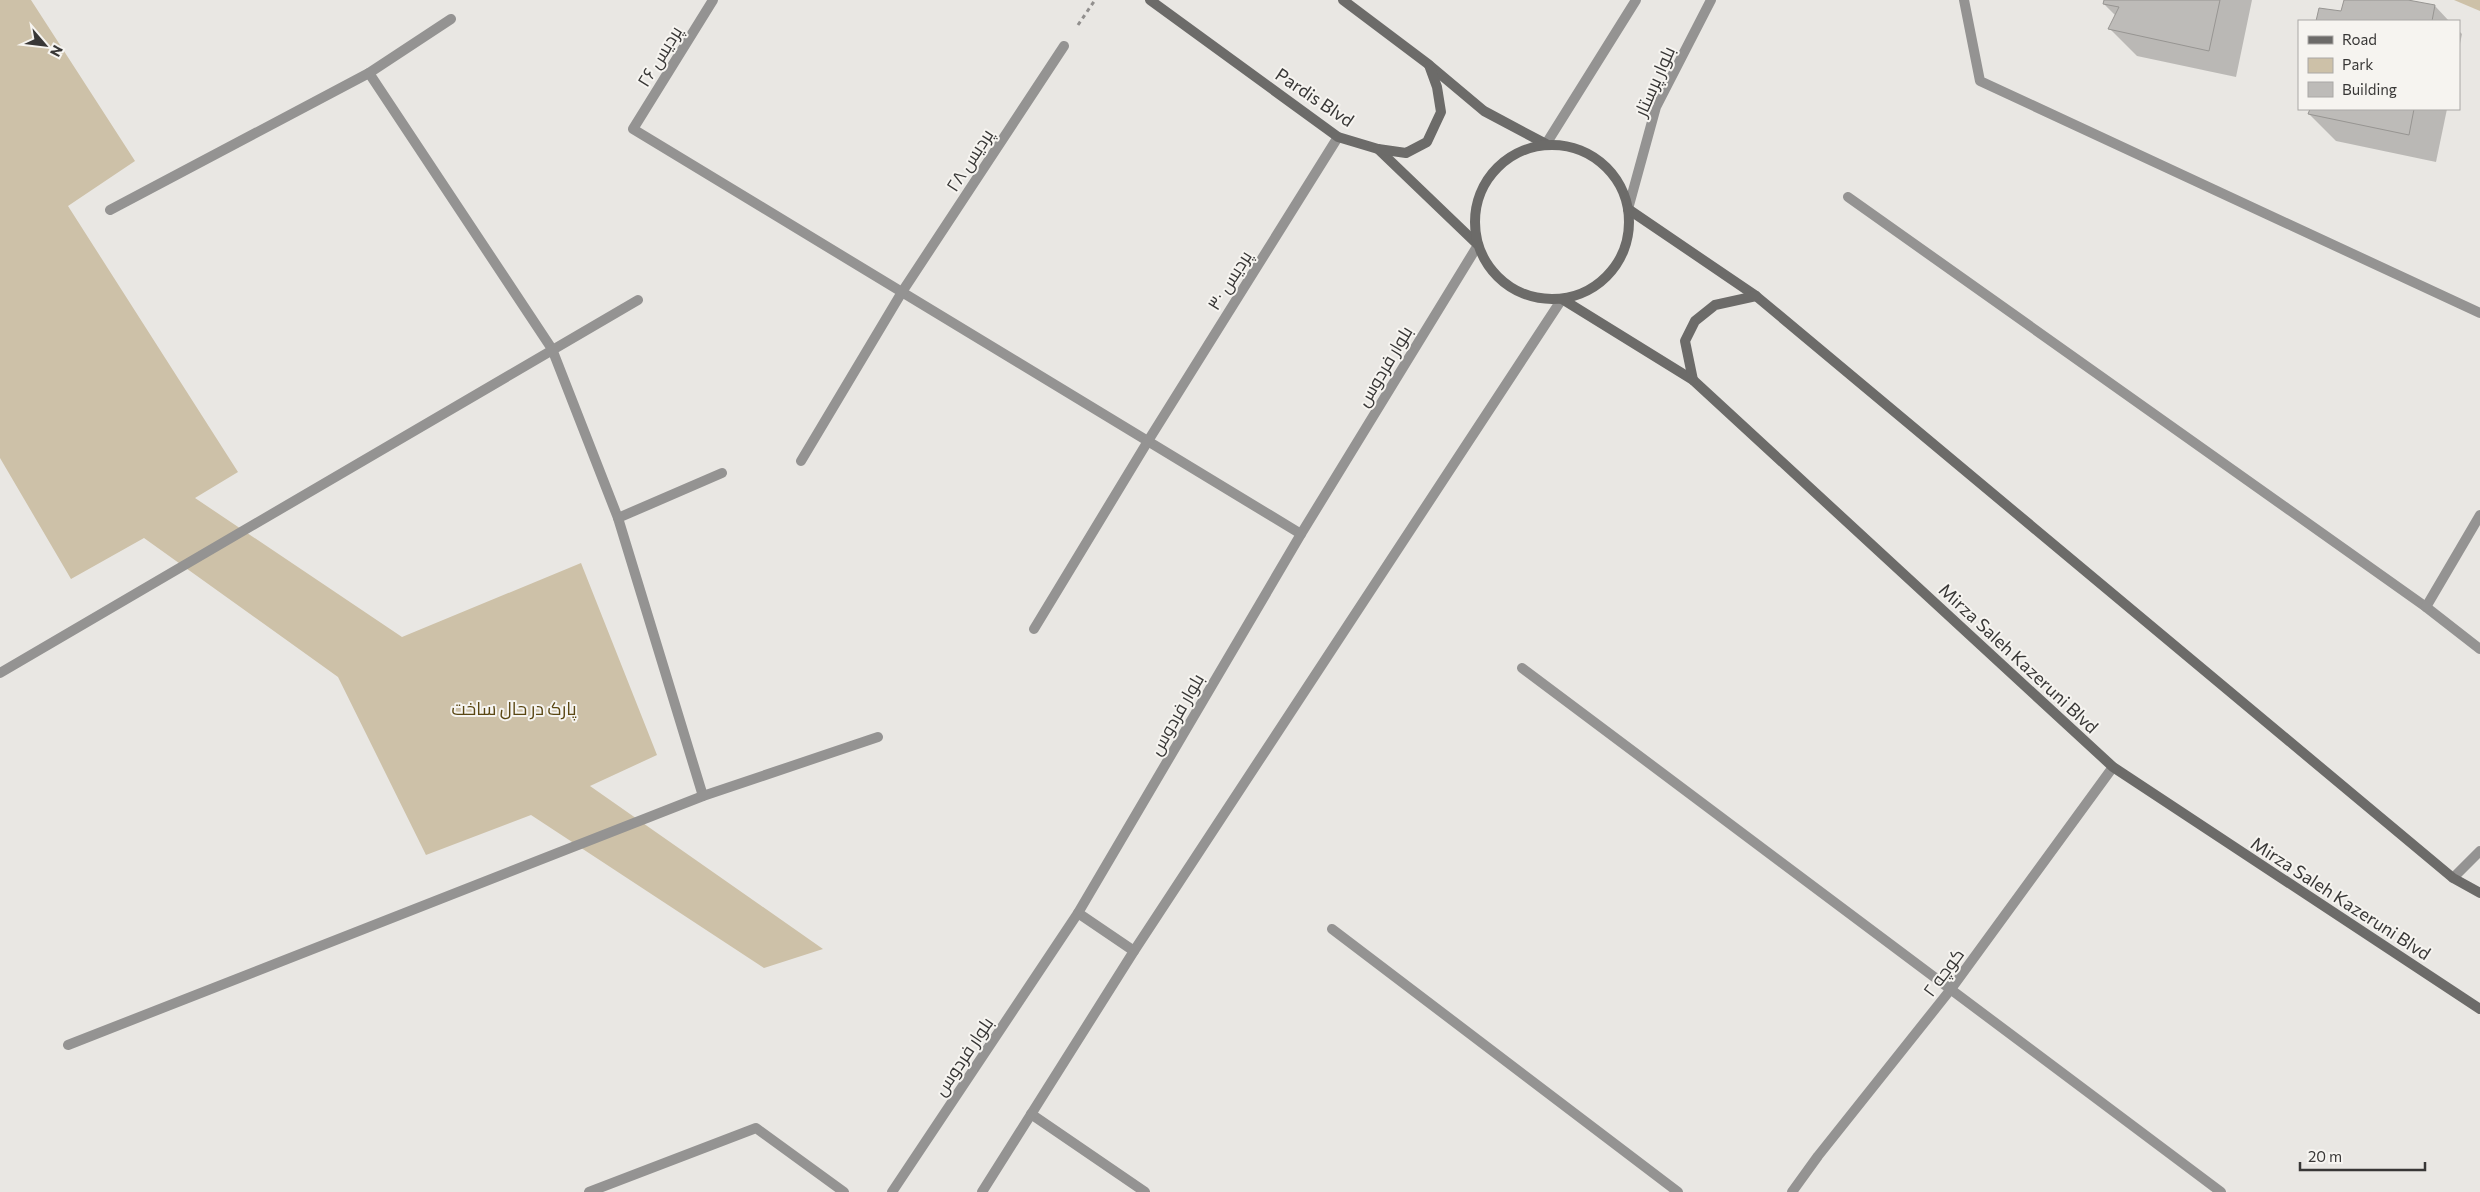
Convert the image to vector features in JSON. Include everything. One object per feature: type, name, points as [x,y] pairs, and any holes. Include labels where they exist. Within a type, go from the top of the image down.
[{"type":"main road","name":"Pardis Blvd","points":[[1150,0],[1338,136],[1378,149],[1478,245]]},
{"type":"main road","points":[[1342,0],[1428,64],[1484,111],[1546,144]]},
{"type":"main road","points":[[1378,149],[1406,153],[1427,142],[1441,112],[1437,87],[1428,64]]},
{"type":"main road","points":[[1546,144],[1571,146],[1588,153],[1603,163],[1619,183],[1628,209],[1627,242],[1620,259],[1609,274],[1596,286],[1579,295],[1562,299],[1535,297],[1512,288],[1488,266],[1478,245],[1475,220],[1482,188],[1502,163],[1530,147],[1546,144]]},
{"type":"main road","points":[[1628,209],[1756,296],[2453,878],[2480,893]]},
{"type":"main road","points":[[1693,380],[1685,341],[1695,321],[1715,305],[1756,296]]},
{"type":"main road","name":"Mirza Saleh Kazeruni Blvd","points":[[1562,299],[1693,380],[2113,767],[2480,1009]]},
{"type":"street","name":"پردیس ۲۶","points":[[713,0],[634,129],[902,292]]},
{"type":"street","points":[[1546,144],[1636,0]]},
{"type":"street","name":"بلوار پرستار","points":[[1628,209],[1656,107],[1711,0]]},
{"type":"street","points":[[1964,0],[1980,81],[2480,313]]},
{"type":"street","points":[[110,210],[369,73],[451,19]]},
{"type":"street","name":"پردیس ۲۸","points":[[801,461],[902,292],[1064,46]]},
{"type":"street","points":[[369,73],[552,349],[618,518],[703,796]]},
{"type":"street","name":"پردیس ۳۰","points":[[1034,629],[1148,441],[1338,136]]},
{"type":"street","points":[[1848,197],[2426,607],[2480,649]]},
{"type":"street","name":"بلوار فردوس","points":[[892,1192],[1078,913],[1301,534],[1478,245]]},
{"type":"street","points":[[902,292],[1301,534]]},
{"type":"street","points":[[982,1192],[1134,951],[1562,299]]},
{"type":"street","points":[[0,673],[638,300]]},
{"type":"street","points":[[618,518],[722,473]]},
{"type":"street","points":[[2426,607],[2480,515]]},
{"type":"street","points":[[1522,668],[2220,1192]]},
{"type":"street","points":[[68,1045],[703,796],[878,737]]},
{"type":"street","name":"کوچه ۲","points":[[1792,1192],[1818,1156],[1951,990],[2113,767]]},
{"type":"street","points":[[2453,878],[2480,851]]},
{"type":"street","points":[[1078,913],[1134,951]]},
{"type":"street","points":[[1332,929],[1678,1192]]},
{"type":"street","points":[[1031,1114],[1145,1192]]},
{"type":"street","points":[[589,1192],[756,1128],[844,1192]]},
{"type":"green space","name":"پارک در حال ساخت","points":[[0,0],[31,0],[135,161],[68,206],[238,472],[195,498],[402,637],[581,563],[657,755],[590,786],[823,949],[764,968],[531,815],[426,855],[338,677],[144,538],[71,579],[0,458]]},
{"type":"green space","points":[[2454,0],[2480,0],[2480,11]]},
{"type":"building","points":[[2104,0],[2220,0],[2209,51],[2108,29],[2119,7],[2103,4]]},
{"type":"building","points":[[2344,0],[2408,0],[2435,5],[2432,20],[2316,20],[2319,8],[2341,11]]},
{"type":"building","points":[[2310,110],[2414,110],[2409,135],[2308,114]]}]
